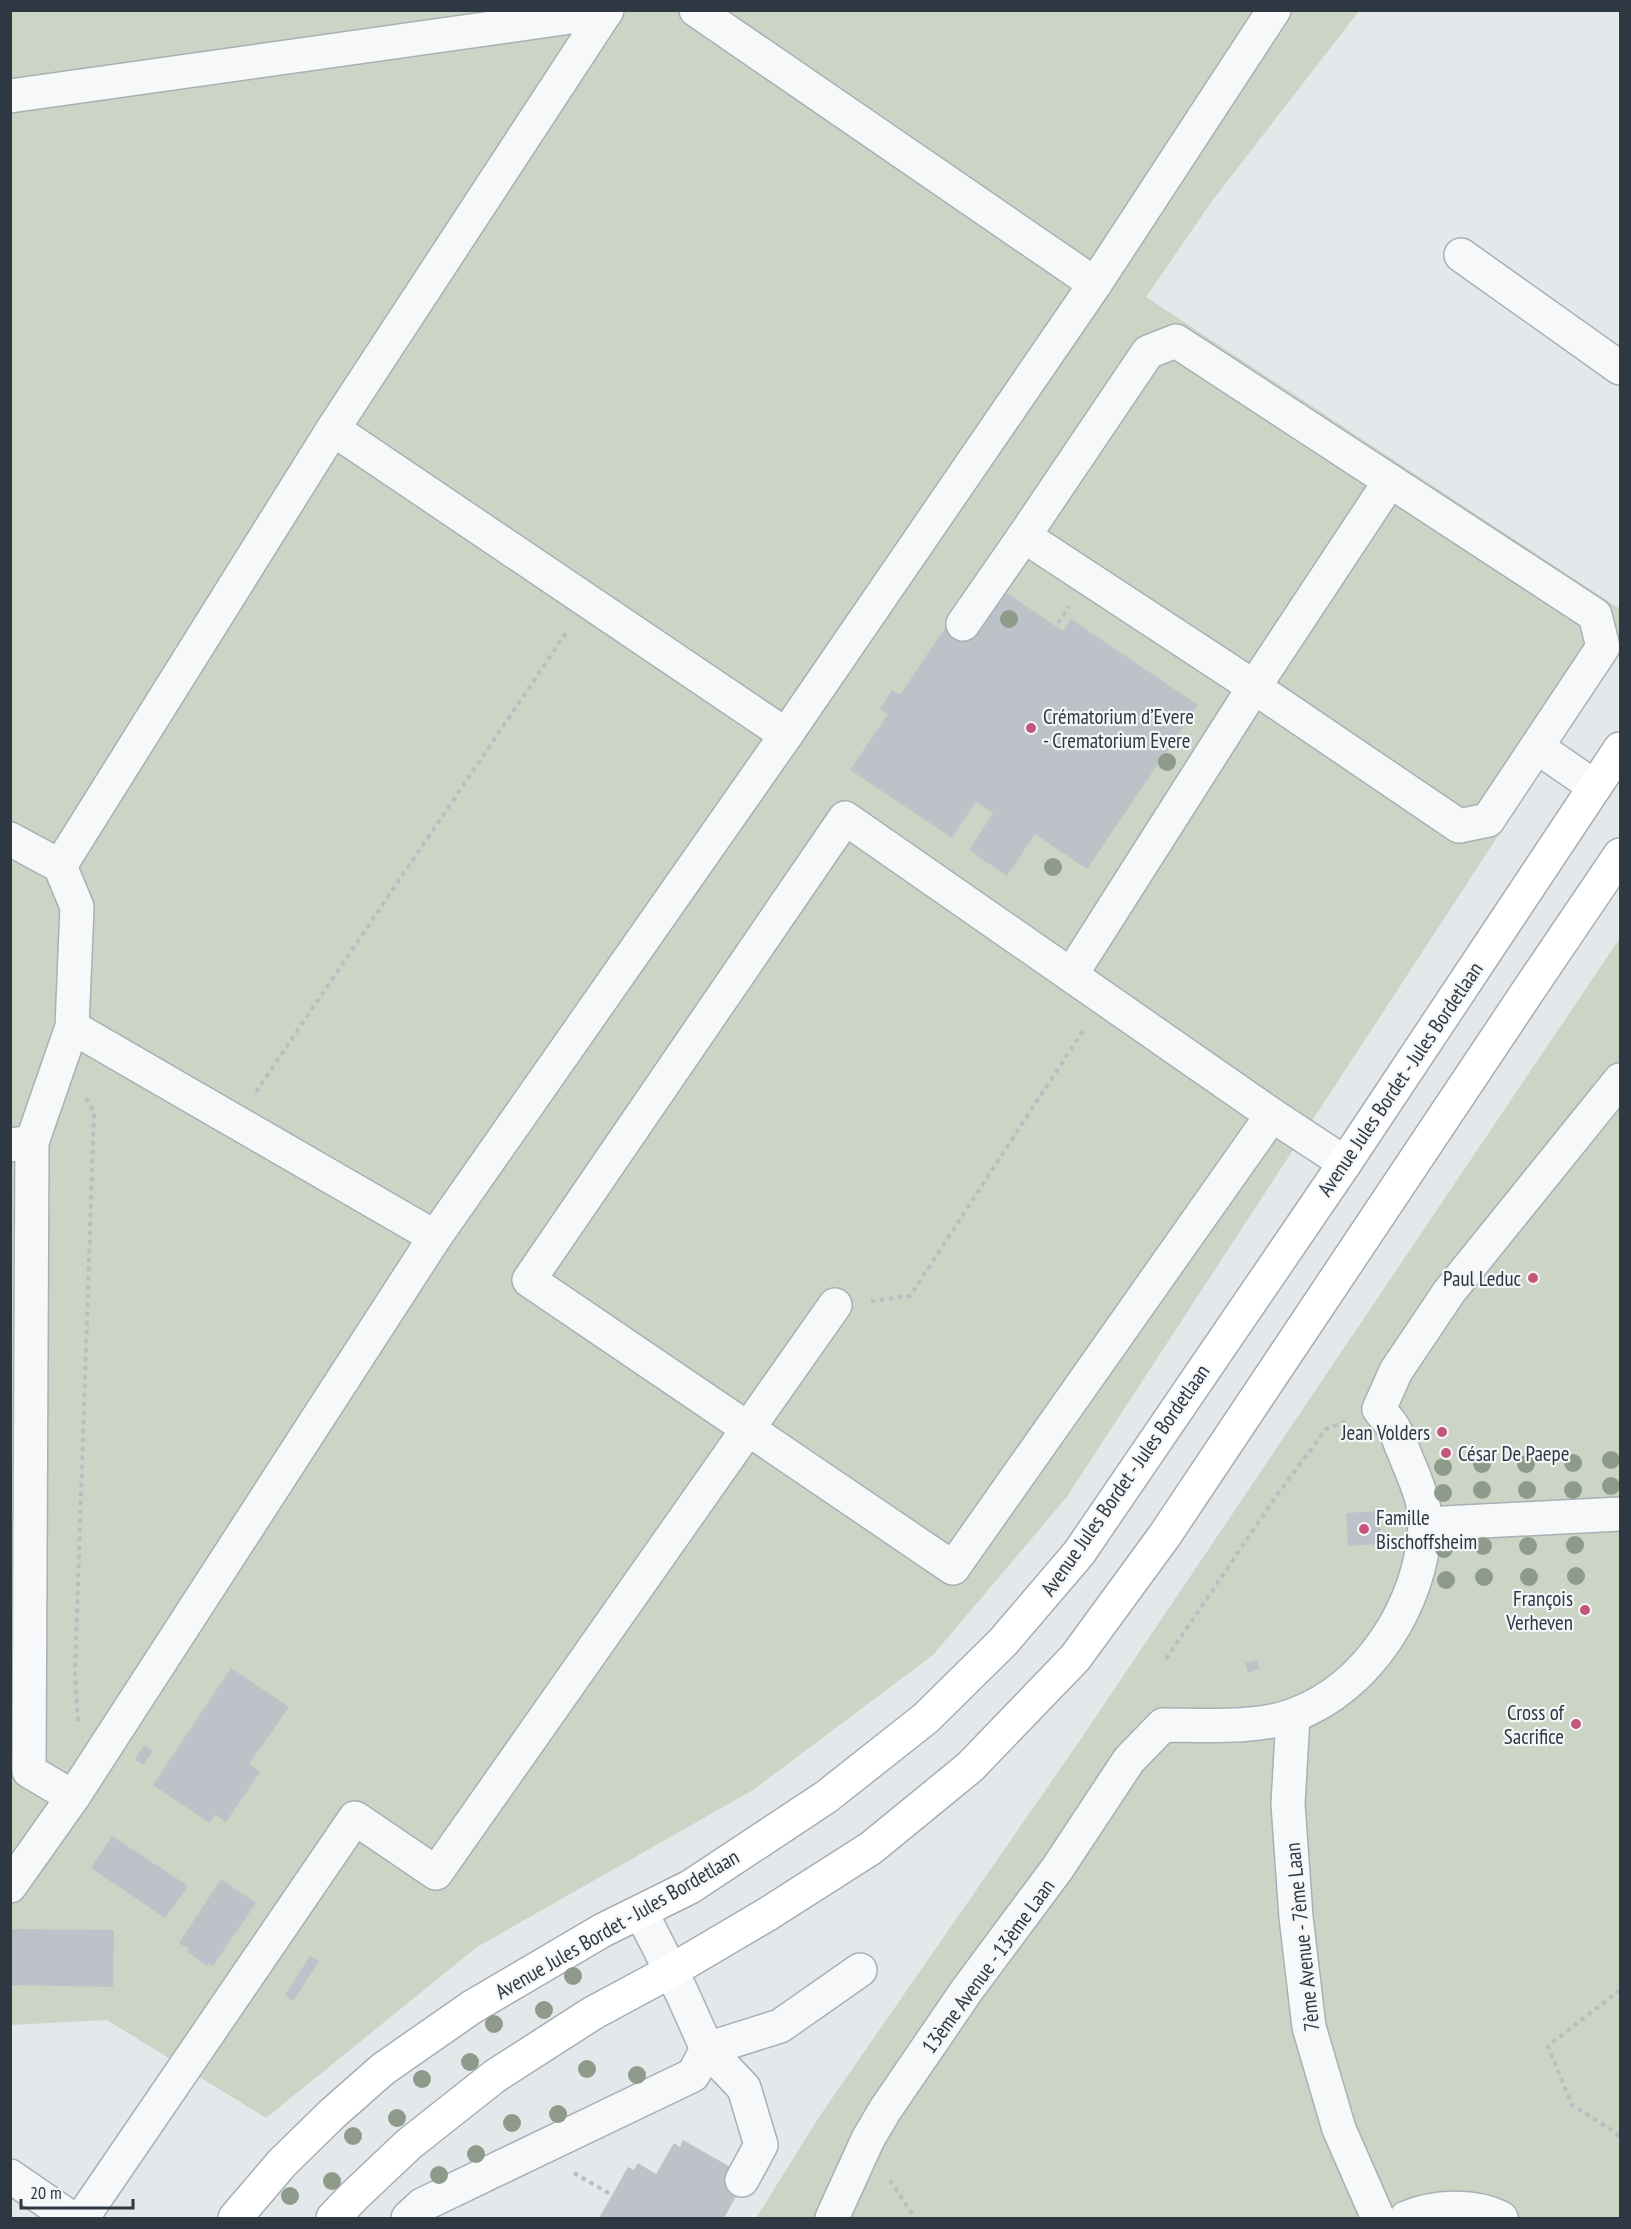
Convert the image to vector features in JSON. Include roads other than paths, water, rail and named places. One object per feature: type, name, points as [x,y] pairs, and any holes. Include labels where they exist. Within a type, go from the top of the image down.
[{"type":"main road","name":"Avenue Jules Bordet - Jules Bordetlaan","points":[[235,2218],[282,2163],[332,2114],[383,2069],[472,2007],[517,1979],[603,1930],[690,1887],[826,1797],[926,1718],[1003,1642],[1078,1553],[1345,1163],[1620,749]]},
{"type":"main road","points":[[333,2218],[409,2144],[495,2076],[593,2013],[671,1971],[766,1915],[871,1848],[970,1767],[1075,1658],[1165,1534],[1620,855]]},
{"type":"street","points":[[696,10],[1095,284]]},
{"type":"street","points":[[10,1886],[82,1784],[435,1237],[786,735],[1095,284],[1274,10]]},
{"type":"street","points":[[10,96],[606,11]]},
{"type":"street","points":[[60,866],[333,429],[606,11]]},
{"type":"street","points":[[1461,255],[1620,368]]},
{"type":"street","points":[[963,624],[1148,352],[1176,341],[1595,615],[1604,647],[1488,820],[1459,826],[1254,687],[1024,536]]},
{"type":"street","points":[[333,429],[786,735]]},
{"type":"street","points":[[1071,975],[1254,687],[1390,481]]},
{"type":"street","points":[[1537,747],[1594,787]]},
{"type":"street","points":[[1272,1115],[953,1568],[529,1280],[845,818],[1272,1115],[1345,1163]]},
{"type":"street","points":[[10,839],[60,866],[77,907],[67,1041],[21,1144],[20,1771],[82,1784]]},
{"type":"street","points":[[67,1041],[235,1122],[435,1237]]},
{"type":"street","points":[[1293,1716],[1321,1702],[1365,1666],[1381,1647],[1398,1619],[1411,1589],[1420,1557],[1425,1524],[1420,1488],[1394,1427],[1379,1409],[1396,1371],[1449,1292],[1620,1080]]},
{"type":"street","points":[[82,2218],[356,1818],[436,1873],[835,1305]]},
{"type":"street","points":[[1425,1524],[1620,1514]]},
{"type":"street","name":"13ème Avenue - 13ème Laan","points":[[832,2218],[868,2139],[885,2110],[967,1990],[1058,1869],[1129,1760],[1163,1725],[1222,1726],[1271,1721],[1293,1716]]},
{"type":"street","name":"7ème Avenue - 7ème Laan","points":[[1293,1716],[1288,1804],[1296,1917],[1309,2027],[1339,2129],[1378,2218]]},
{"type":"street","points":[[641,1911],[707,2049],[744,2088],[760,2145],[742,2180]]},
{"type":"street","points":[[408,2218],[422,2205],[693,2075],[707,2049],[780,2026],[860,1970]]},
{"type":"street","points":[[10,2176],[70,2218]]},
{"type":"street","points":[[1406,2218],[1418,2213],[1456,2208],[1501,2218]]},
{"type":"place","name":"Crématorium d’Evere - Crematorium Evere","points":[[1031,728]]},
{"type":"place","name":"Paul Leduc","points":[[1533,1278]]},
{"type":"place","name":"Jean Volders","points":[[1442,1432]]},
{"type":"place","name":"César De Paepe","points":[[1446,1453]]},
{"type":"place","name":"Famille Bischoffsheim","points":[[1364,1529]]},
{"type":"place","name":"François Verheven","points":[[1585,1610]]},
{"type":"place","name":"Cross of Sacrifice","points":[[1576,1724]]}]
